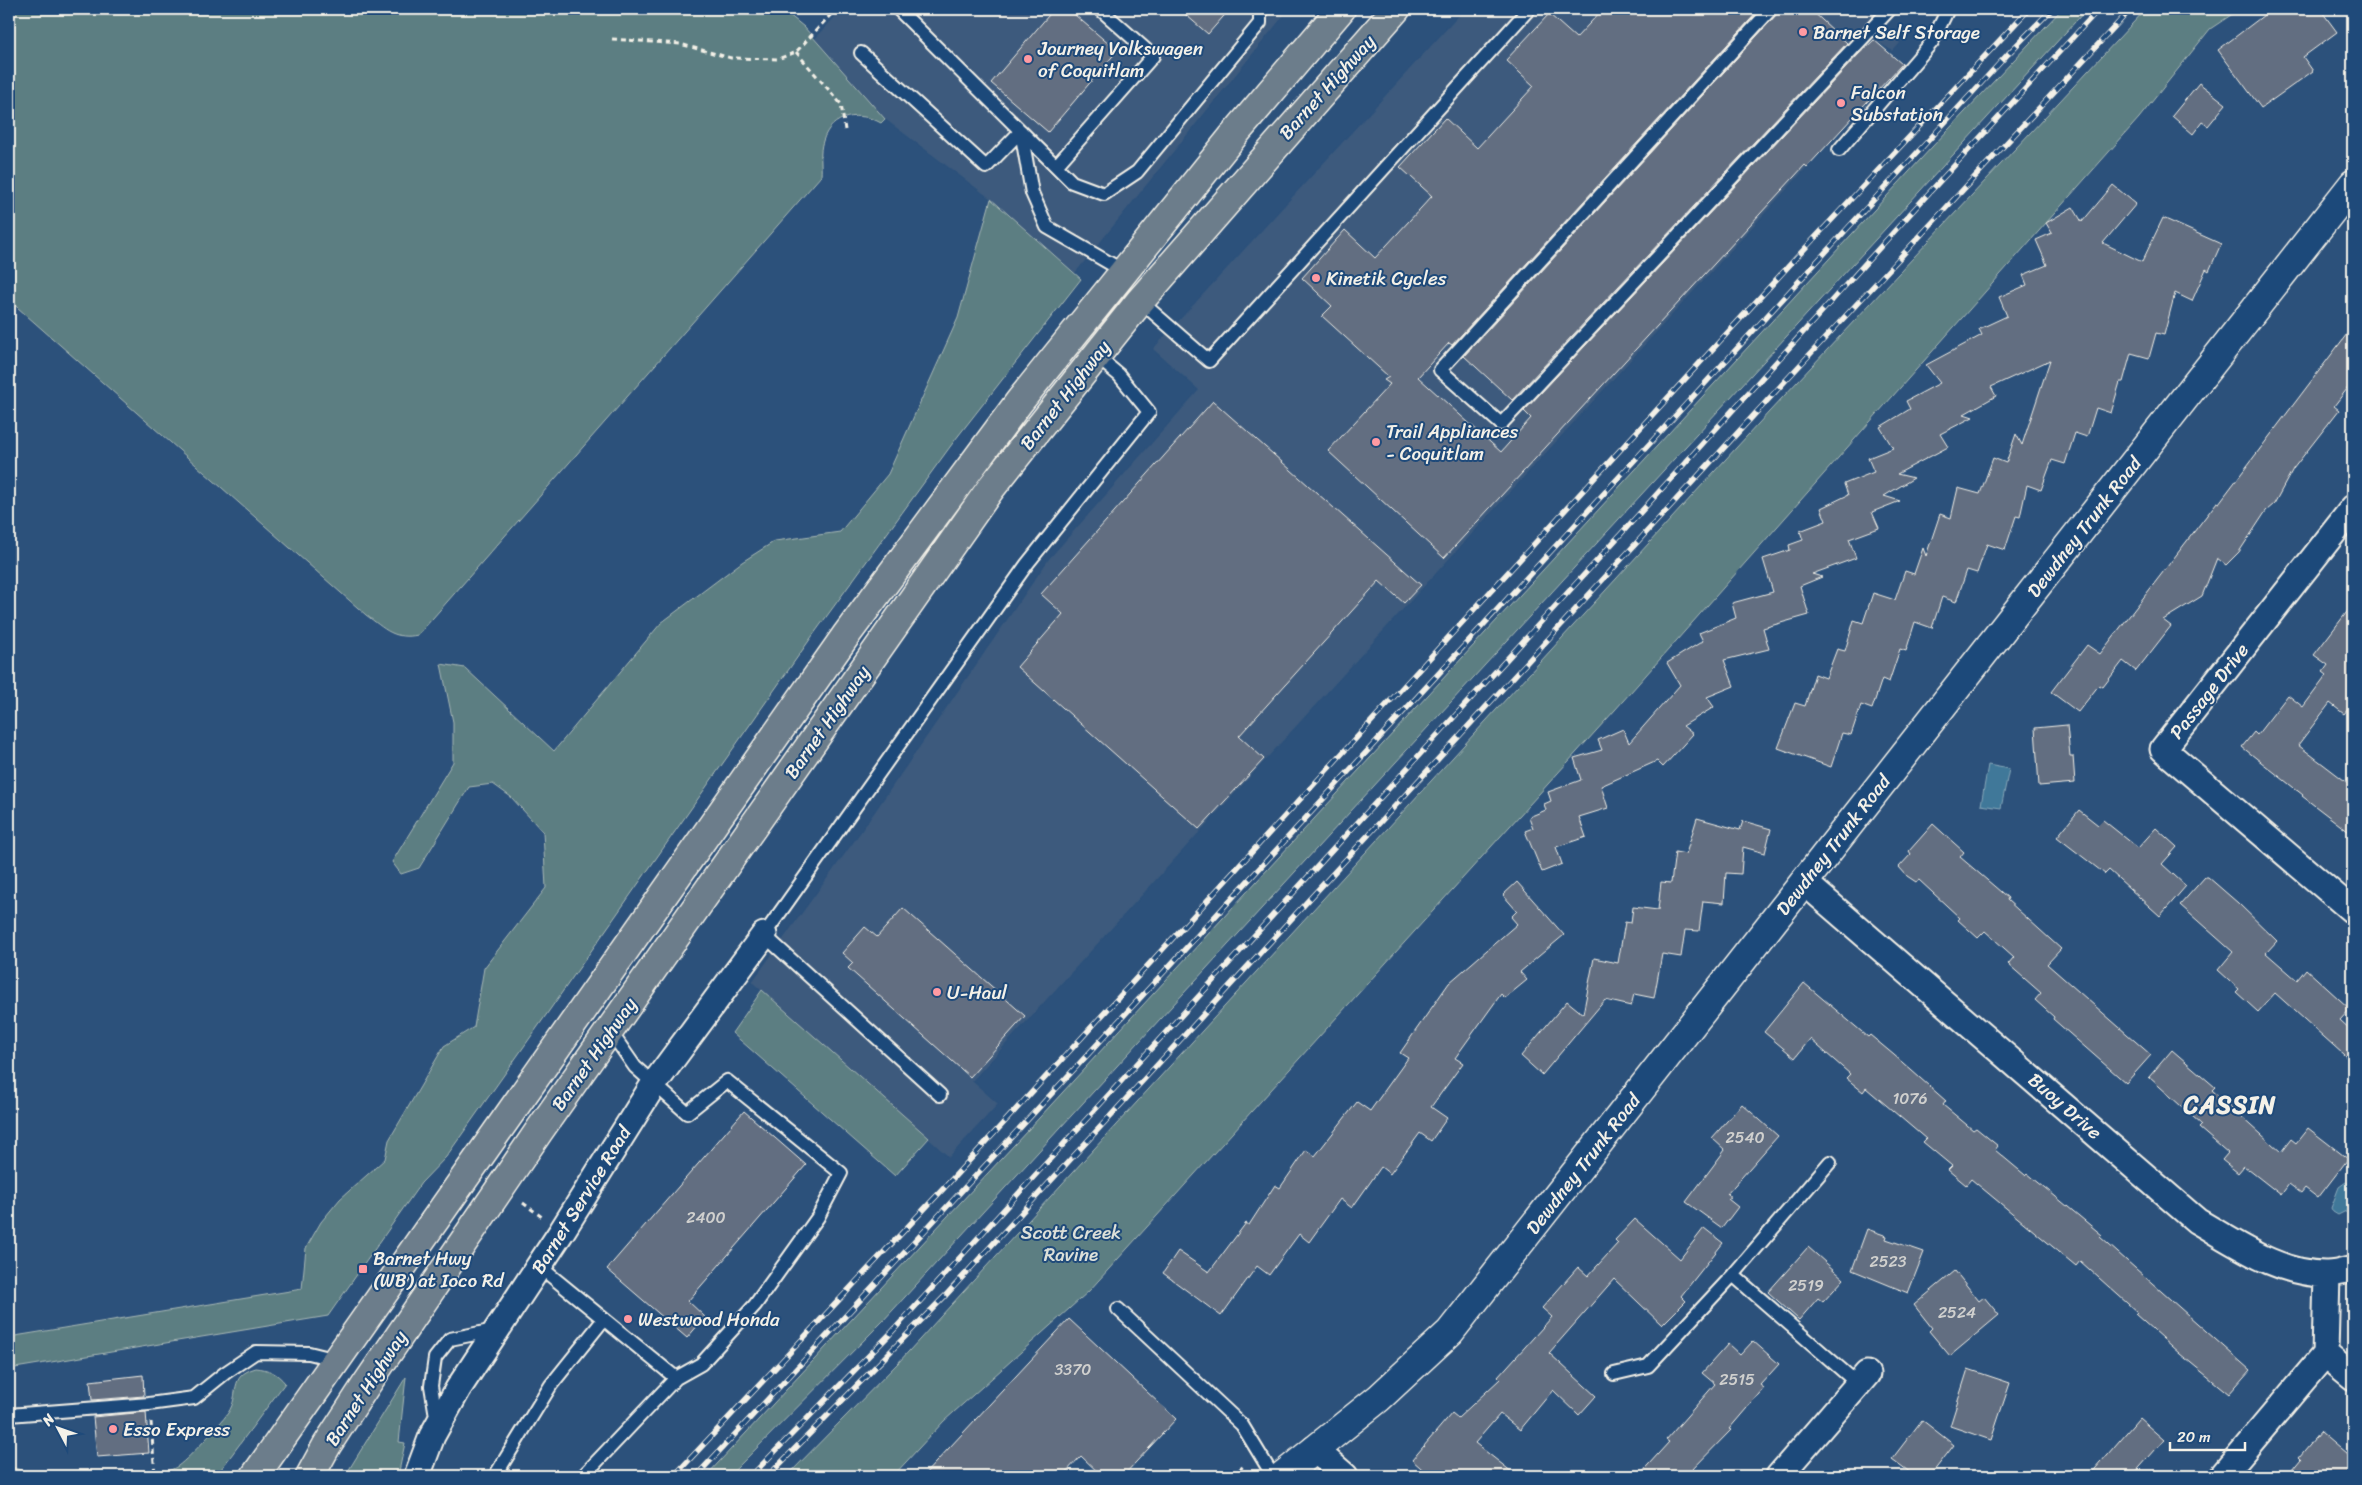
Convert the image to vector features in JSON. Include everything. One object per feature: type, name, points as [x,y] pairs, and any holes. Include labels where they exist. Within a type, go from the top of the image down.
[{"type":"main road","name":"Barnet Highway","points":[[255,1476],[847,634],[1019,402],[1234,135],[1341,9]]},
{"type":"main road","name":"Barnet Highway","points":[[310,1476],[327,1445],[539,1131],[991,488],[1140,301],[1396,9]]},
{"type":"main road","name":"Dewdney Trunk Road","points":[[1282,1476],[1379,1398],[1450,1332],[2353,184]]},
{"type":"main road","points":[[268,1476],[276,1448]]},
{"type":"street","name":"Passage Drive","points":[[2353,508],[2163,749],[2353,911]]},
{"type":"street","name":"Buoy Drive","points":[[1804,882],[2197,1221],[2260,1257],[2297,1271],[2327,1274],[2353,1269]]},
{"type":"street","name":"Barnet Service Road","points":[[418,1476],[432,1436],[458,1389],[539,1266],[654,1084],[764,935]]},
{"type":"street","points":[[2222,1476],[2324,1354],[2327,1274]]},
{"type":"street","points":[[2324,1354],[2353,1377]]},
{"type":"street","points":[[1779,1476],[1863,1379]]},
{"type":"street","points":[[1314,1449],[1345,1476]]},
{"type":"lane","points":[[898,9],[1072,182],[1104,194],[1137,172],[1260,22],[1260,9]]},
{"type":"lane","points":[[1056,166],[1153,56],[1100,9]]},
{"type":"lane","points":[[1140,301],[1209,361],[1530,9]]},
{"type":"lane","points":[[1771,9],[1440,370],[1501,424],[1890,9]]},
{"type":"lane","points":[[1839,150],[1932,42],[1948,9]]},
{"type":"lane","points":[[861,54],[986,167],[1020,130]]},
{"type":"lane","points":[[1020,130],[1032,193],[1047,227],[1125,272]]},
{"type":"lane","points":[[940,1095],[764,935],[1027,564],[1149,412],[1119,375],[1096,356]]},
{"type":"lane","points":[[583,1476],[676,1378],[702,1364],[755,1306],[818,1217],[841,1173],[727,1081],[687,1113],[635,1067],[610,1031]]},
{"type":"lane","points":[[1614,1374],[1648,1366],[1733,1275],[1830,1162]]},
{"type":"lane","points":[[539,1266],[676,1378]]},
{"type":"lane","points":[[1733,1275],[1863,1379]]},
{"type":"lane","points":[[1118,1309],[1242,1425],[1273,1476]]},
{"type":"lane","points":[[495,1476],[552,1385],[604,1319]]},
{"type":"lane","points":[[437,1426],[431,1386],[435,1358],[450,1339],[498,1329]]},
{"type":"lane","points":[[9,1415],[149,1404],[194,1398],[225,1373],[256,1352],[309,1353],[337,1360]]},
{"type":"path","points":[[612,39],[680,44],[731,58],[778,59],[796,52],[836,9]]},
{"type":"path","points":[[796,52],[841,104],[845,130]]},
{"type":"path","points":[[149,1404],[155,1476]]},
{"type":"shaded area","points":[[842,9],[1289,9],[1075,273],[991,199],[885,119],[815,39]]},
{"type":"shaded area","points":[[1465,9],[1863,9],[1900,43],[1893,51],[1874,40],[1780,142],[1807,167],[972,1081],[998,1104],[949,1157],[752,982],[863,829],[1049,559],[1199,390],[1153,349]]},
{"type":"shaded area","points":[[1988,765],[2009,769],[2001,808],[1981,805]]},
{"type":"shaded area","points":[[2346,1182],[2351,1185],[2353,1192],[2346,1211],[2338,1215],[2331,1208],[2339,1187]]},
{"type":"green space","points":[[9,9],[782,9],[804,27],[885,119],[881,123],[864,117],[847,117],[832,125],[822,145],[821,176],[418,635],[402,636],[384,629],[366,615],[9,300]]},
{"type":"green space","points":[[2062,9],[2087,9],[882,1322],[729,1476],[706,1476],[1028,1130],[1932,147]]},
{"type":"green space","name":"Scott Creek Ravine","points":[[2146,9],[2240,9],[2210,29],[2139,118],[1615,710],[1089,1291],[944,1421],[893,1476],[787,1476],[898,1363],[1769,412]]},
{"type":"green space","points":[[991,199],[1081,279],[955,440],[813,635],[446,1157],[421,1183],[328,1316],[9,1369],[9,1337],[302,1289],[306,1248],[321,1222],[340,1199],[385,1159],[389,1140],[444,1046],[474,1027],[484,968],[546,888],[543,832],[511,797],[493,784],[469,787],[419,868],[401,874],[392,862],[453,762],[453,722],[441,664],[465,668],[554,751],[661,623],[742,562],[775,541],[840,532],[888,474],[958,318]]},
{"type":"green space","points":[[762,990],[929,1138],[895,1176],[732,1033]]},
{"type":"green space","points":[[256,1368],[272,1372],[285,1383],[216,1476],[157,1476],[178,1466],[190,1456],[228,1413],[241,1376],[247,1371]]},
{"type":"green space","points":[[406,1377],[399,1442],[405,1443],[398,1476],[345,1476]]},
{"type":"green space","points":[[9,1466],[26,1472],[57,1476],[9,1476]]},
{"type":"building","points":[[1054,9],[1068,9],[1117,51],[1048,132],[991,83]]},
{"type":"building","points":[[1179,9],[1230,9],[1208,34]]},
{"type":"building","points":[[1603,9],[1760,9],[1452,345],[1449,343],[1418,377],[1501,452],[1531,418],[1524,411],[1859,54],[1874,40],[1902,64],[1807,167],[1805,165],[1444,558],[1328,451],[1390,384],[1384,380],[1389,377],[1322,316],[1332,306],[1302,278],[1345,230],[1375,258],[1432,196],[1400,167],[1445,118],[1477,148],[1534,86],[1506,60],[1549,14],[1576,38]]},
{"type":"building","points":[[1779,9],[1810,9],[1847,43],[1512,400],[1464,356],[1777,14]]},
{"type":"building","points":[[2272,9],[2320,9],[2337,32],[2303,57],[2313,71],[2261,108],[2218,50]]},
{"type":"building","points":[[2199,83],[2226,104],[2208,126],[2202,122],[2193,134],[2172,116]]},
{"type":"building","points":[[2113,185],[2136,204],[2103,243],[2142,262],[2163,218],[2221,244],[2209,271],[2206,269],[2192,301],[2175,293],[2164,335],[2156,333],[2149,358],[2131,353],[2123,382],[2120,382],[2111,413],[2096,408],[2087,437],[2075,433],[2065,464],[2052,460],[2041,490],[2027,485],[2020,517],[2016,516],[2005,550],[1987,544],[1977,573],[1967,570],[1956,602],[1942,597],[1932,628],[1915,622],[1906,651],[1900,649],[1889,682],[1882,679],[1872,709],[1861,705],[1851,735],[1842,733],[1831,767],[1778,748],[1795,703],[1805,706],[1815,674],[1826,678],[1837,649],[1845,651],[1854,620],[1863,623],[1873,593],[1895,600],[1905,571],[1914,574],[1923,548],[1926,556],[1940,514],[1951,518],[1958,488],[1980,494],[1993,458],[2006,463],[2016,434],[2022,445],[2050,360],[1991,387],[1996,396],[1964,414],[1973,417],[1940,434],[1948,447],[1897,474],[1914,478],[1884,496],[1900,501],[1872,512],[1879,528],[1849,539],[1856,558],[1812,574],[1822,577],[1800,586],[1809,615],[1763,628],[1769,649],[1724,660],[1734,686],[1707,697],[1714,707],[1683,726],[1693,734],[1663,767],[1657,761],[1601,786],[1608,808],[1579,817],[1586,837],[1556,847],[1562,864],[1542,872],[1525,831],[1533,828],[1529,817],[1546,810],[1544,804],[1551,801],[1548,792],[1581,780],[1574,758],[1602,750],[1598,740],[1623,729],[1629,743],[1680,685],[1667,663],[1703,641],[1699,633],[1736,618],[1732,603],[1773,592],[1763,559],[1790,550],[1789,545],[1803,540],[1800,531],[1826,521],[1821,508],[1848,495],[1844,484],[1874,472],[1868,458],[1893,448],[1880,427],[1910,409],[1906,401],[1940,383],[1926,365],[1982,335],[1979,329],[2007,316],[1999,297],[2027,285],[2023,275],[2047,265],[2036,240],[2052,233],[2046,223],[2073,207],[2082,222]]},
{"type":"building","points":[[2353,326],[2353,381],[2334,406],[2339,410],[2293,469],[2274,504],[2266,511],[2239,552],[2226,565],[2217,558],[2202,596],[2163,620],[2171,626],[2136,671],[2123,661],[2103,687],[2099,685],[2078,712],[2051,692],[2087,645],[2100,654],[2217,502],[2219,503]]},
{"type":"building","points":[[1213,401],[1421,585],[1404,603],[1379,581],[1239,736],[1264,759],[1199,829],[1017,667],[1063,614],[1041,594]]},
{"type":"building","points":[[2353,604],[2353,703],[2344,714],[2330,703],[2298,745],[2353,787],[2353,835],[2242,747],[2254,732],[2257,735],[2288,695],[2303,707],[2327,675],[2323,672],[2328,665],[2314,655]]},
{"type":"building","points":[[2067,725],[2070,756],[2073,756],[2075,783],[2039,786],[2035,728]]},
{"type":"building","points":[[2079,810],[2098,825],[2103,820],[2138,848],[2156,828],[2177,847],[2162,864],[2186,886],[2160,916],[2109,870],[2105,874],[2057,837]]},
{"type":"building","points":[[1697,818],[1740,830],[1743,821],[1771,829],[1765,853],[1743,847],[1741,874],[1726,873],[1724,903],[1703,901],[1699,931],[1685,930],[1681,957],[1662,954],[1654,998],[1634,994],[1631,1006],[1605,1000],[1542,1075],[1521,1056],[1567,1001],[1583,1014],[1594,958],[1618,963],[1625,922],[1631,923],[1633,907],[1658,910],[1661,882],[1671,883],[1675,852],[1686,854]]},
{"type":"building","points":[[1933,824],[1964,852],[1960,857],[2008,898],[2007,900],[2061,949],[2047,964],[2151,1055],[2126,1083],[2053,1019],[2054,1017],[2035,1000],[2041,993],[2008,964],[2014,957],[1985,931],[1978,938],[1958,920],[1960,918],[1919,880],[1916,882],[1899,867],[1911,854],[1909,851]]},
{"type":"building","points":[[2205,877],[2208,877],[2238,903],[2277,941],[2266,953],[2297,980],[2306,969],[2350,1009],[2340,1020],[2353,1032],[2353,1063],[2275,993],[2258,1012],[2236,992],[2239,989],[2218,970],[2233,952],[2180,905]]},
{"type":"building","points":[[1517,882],[1564,935],[1520,972],[1527,980],[1505,998],[1501,994],[1455,1058],[1463,1063],[1431,1107],[1447,1118],[1431,1141],[1420,1133],[1390,1174],[1381,1167],[1352,1208],[1340,1199],[1309,1242],[1299,1234],[1269,1275],[1257,1266],[1221,1316],[1163,1273],[1178,1251],[1209,1272],[1246,1223],[1249,1225],[1275,1185],[1280,1188],[1306,1150],[1315,1156],[1357,1102],[1370,1111],[1408,1058],[1400,1053],[1449,983],[1517,924],[1511,917],[1517,911],[1503,895]]},
{"type":"building","name":"U-Haul","points":[[903,908],[1025,1016],[970,1077],[848,968],[853,963],[842,953],[865,927],[877,937]]},
{"type":"building","points":[[1804,983],[1868,1037],[1870,1035],[1894,1055],[1946,1101],[1943,1105],[1973,1130],[1976,1128],[1998,1146],[1995,1150],[2025,1175],[2027,1173],[2102,1235],[2100,1237],[2250,1370],[2229,1394],[2135,1314],[2137,1312],[2080,1261],[2076,1266],[1971,1179],[1966,1185],[1948,1170],[1952,1166],[1923,1142],[1926,1139],[1866,1088],[1863,1092],[1846,1078],[1850,1074],[1810,1039],[1795,1058],[1764,1032]]},
{"type":"building","points":[[2172,1050],[2215,1087],[2212,1090],[2281,1152],[2291,1139],[2296,1143],[2308,1128],[2348,1159],[2318,1198],[2305,1188],[2301,1193],[2289,1184],[2281,1195],[2244,1166],[2238,1173],[2222,1160],[2228,1153],[2199,1128],[2202,1125],[2149,1077]]},
{"type":"building","points":[[1742,1104],[1778,1136],[1727,1194],[1731,1197],[1728,1199],[1738,1207],[1722,1228],[1686,1202],[1725,1150],[1712,1138]]},
{"type":"building","points":[[744,1111],[806,1165],[688,1301],[705,1317],[687,1338],[607,1269]]},
{"type":"building","points":[[1635,1219],[1680,1259],[1704,1228],[1723,1243],[1681,1296],[1686,1301],[1662,1325],[1614,1279],[1549,1353],[1596,1396],[1579,1415],[1553,1390],[1520,1430],[1500,1414],[1475,1443],[1517,1476],[1430,1476],[1412,1460],[1452,1413],[1458,1418],[1500,1379],[1498,1377],[1552,1317],[1542,1308],[1578,1267],[1588,1276],[1618,1243],[1615,1240]]},
{"type":"building","points":[[1867,1229],[1887,1236],[1886,1239],[1924,1252],[1908,1293],[1852,1270]]},
{"type":"building","points":[[1808,1247],[1844,1279],[1823,1302],[1818,1298],[1799,1320],[1768,1292]]},
{"type":"building","points":[[1955,1271],[1979,1301],[1984,1297],[1999,1315],[1950,1356],[1929,1331],[1932,1328],[1914,1305]]},
{"type":"building","points":[[1069,1319],[1176,1419],[1123,1476],[1102,1476],[1081,1456],[1062,1476],[923,1476]]},
{"type":"building","points":[[1753,1341],[1779,1364],[1760,1385],[1764,1388],[1729,1429],[1731,1430],[1686,1476],[1638,1476],[1669,1442],[1666,1440],[1715,1384],[1702,1373],[1728,1344],[1740,1355]]},
{"type":"building","points":[[1968,1369],[2010,1383],[1991,1440],[1950,1426]]},
{"type":"building","points":[[143,1375],[144,1396],[92,1400],[90,1381]]},
{"type":"building","points":[[146,1412],[149,1453],[97,1457],[93,1417]]},
{"type":"building","points":[[2139,1418],[2164,1440],[2132,1476],[2089,1476]]},
{"type":"building","points":[[1922,1420],[1954,1445],[1930,1476],[1915,1476],[1892,1459]]},
{"type":"building","points":[[2320,1432],[2353,1460],[2353,1476],[2287,1476],[2301,1459],[2299,1457]]},
{"type":"railway","points":[[674,1476],[944,1188],[1796,258],[2029,9]]},
{"type":"railway","points":[[696,1476],[1190,944],[2008,54],[2052,9]]},
{"type":"railway","points":[[751,1476],[891,1333],[1592,566],[1928,194],[2099,9]]},
{"type":"railway","points":[[768,1476],[946,1295],[1787,379],[2131,9]]},
{"type":"place","name":"Barnet Self Storage","points":[[1803,32]]},
{"type":"place","name":"Journey Volkswagen of Coquitlam","points":[[1028,59]]},
{"type":"place","name":"Falcon Substation","points":[[1841,103]]},
{"type":"place","name":"Kinetik Cycles","points":[[1316,278]]},
{"type":"place","name":"Trail Appliances - Coquitlam","points":[[1376,442]]},
{"type":"place","name":"U-Haul","points":[[937,992]]},
{"type":"place","name":"Barnet Hwy (WB) at Ioco Rd","points":[[363,1269]]},
{"type":"place","name":"Westwood Honda","points":[[628,1319]]},
{"type":"place","name":"Esso Express","points":[[113,1429]]},
{"type":"district","name":"CASSIN","points":[[2230,1105]]}]
